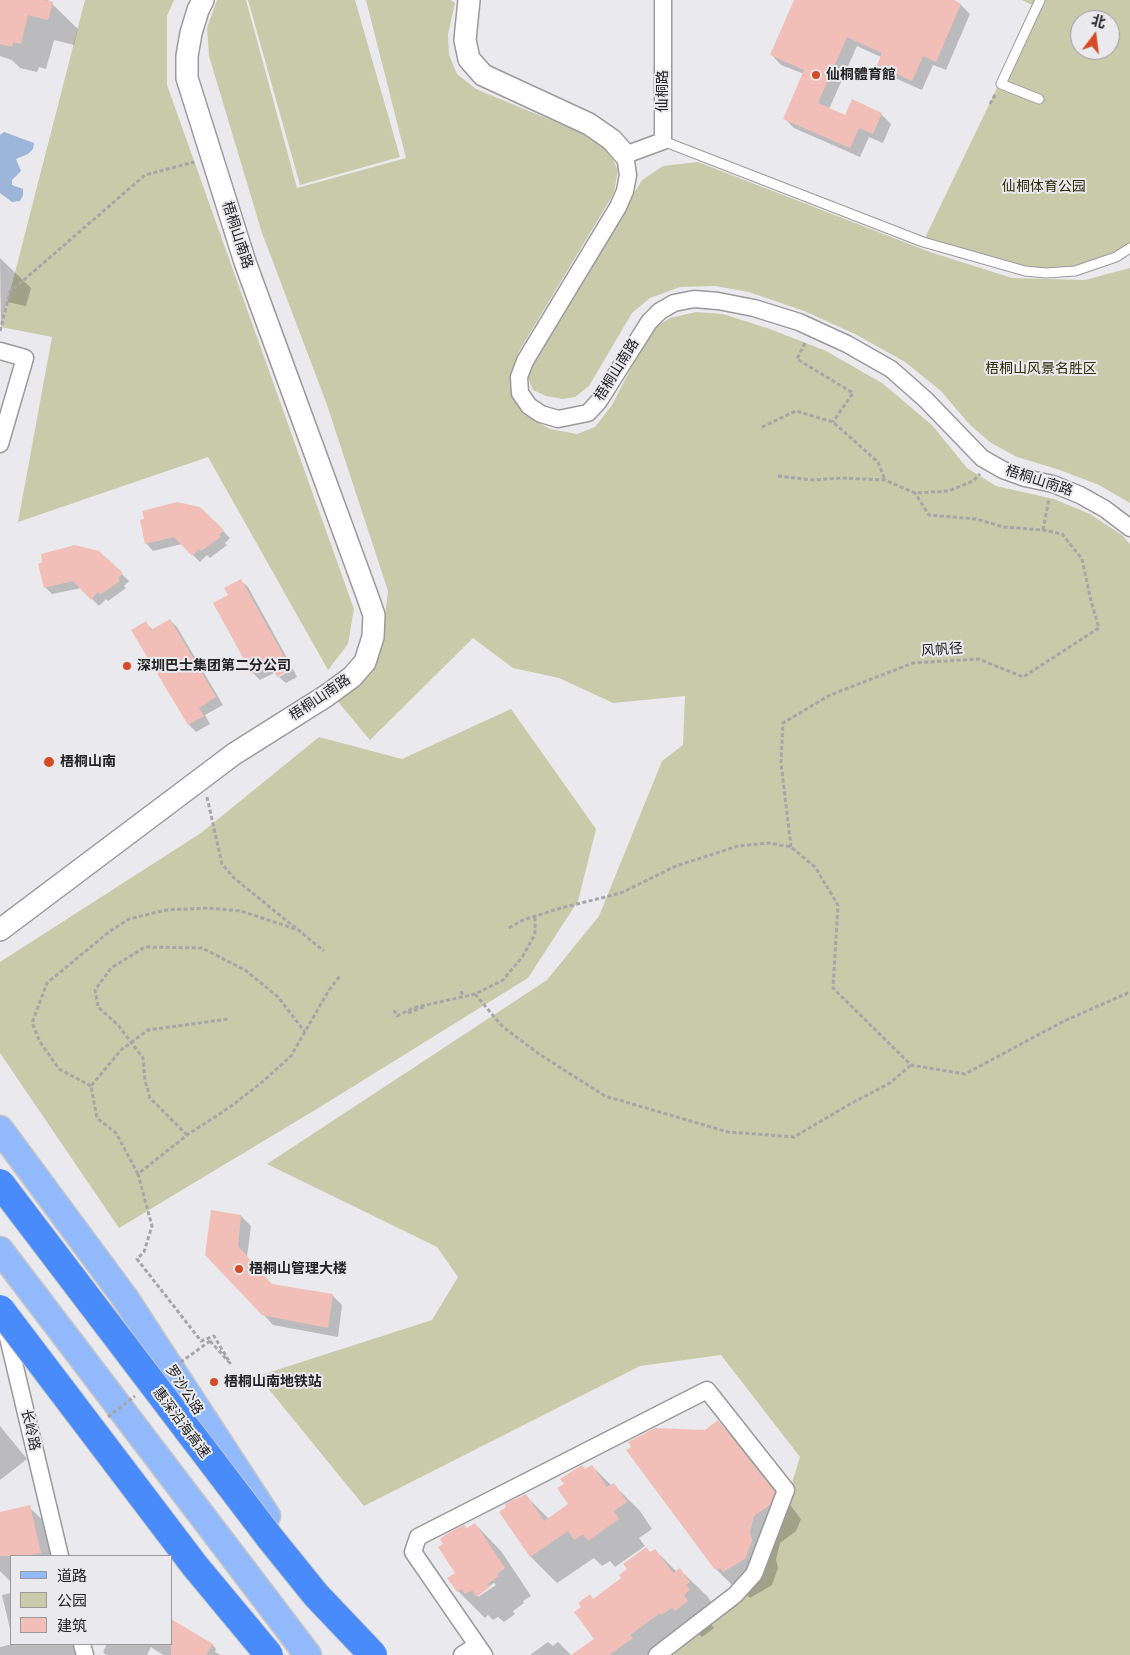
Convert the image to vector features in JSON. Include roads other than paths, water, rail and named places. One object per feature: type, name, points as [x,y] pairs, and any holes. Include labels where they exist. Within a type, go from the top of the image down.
[{"type":"highway","name":"惠深沿海高速","points":[[0,1183],[270,1538],[316,1595],[373,1655]]},
{"type":"highway","points":[[0,1309],[196,1566],[269,1655]]},
{"type":"main road","name":"罗沙公路","points":[[0,1129],[124,1298],[362,1655]]},
{"type":"main road","points":[[0,1250],[308,1655]]},
{"type":"street","name":"梧桐山南路","points":[[0,930],[234,754],[352,678],[366,662],[373,638],[374,615],[245,262],[187,78],[187,56],[191,33],[198,10],[204,0]]},
{"type":"street","points":[[470,0],[465,40],[469,59],[483,76],[589,124],[612,140],[625,155],[663,140]]},
{"type":"street","name":"仙桐路","points":[[663,0],[663,140]]},
{"type":"street","name":"梧桐山南路","points":[[625,155],[628,174],[625,191],[618,207],[524,361],[519,377],[520,393],[529,406],[542,414],[558,419],[588,413],[599,402],[649,322],[660,311],[674,303],[694,299],[718,300],[754,308],[800,322],[847,344],[891,369],[926,400],[982,458],[1003,470],[1025,478],[1053,484],[1080,495],[1105,509],[1130,528]]},
{"type":"street","points":[[0,351],[25,358],[0,444]]},
{"type":"street","name":"长岭路","points":[[0,1303],[60,1555]]},
{"type":"street","points":[[462,1655],[481,1650],[413,1552],[418,1537],[707,1390],[786,1490],[754,1574],[735,1595],[657,1655]]},
{"type":"lane","points":[[1039,100],[1001,84],[1040,0]]},
{"type":"lane","points":[[663,140],[923,242],[1025,271],[1046,274],[1075,271],[1116,257],[1130,248]]},
{"type":"water","points":[[4,132],[34,143],[33,149],[28,154],[16,159],[21,171],[12,180],[12,185],[23,189],[20,201],[12,202],[0,193],[0,135]]},
{"type":"place","name":"仙桐體育館","points":[[816,75]]},
{"type":"place","name":"深圳巴士集团第二分公司","points":[[127,666]]},
{"type":"place","name":"梧桐山南","points":[[49,762]]},
{"type":"place","name":"梧桐山管理大楼","points":[[239,1269]]},
{"type":"place","name":"梧桐山南地铁站","points":[[214,1382]]},
{"type":"park label","name":"仙桐体育公园","points":[[1044,187]]},
{"type":"park label","name":"梧桐山风景名胜区","points":[[1041,369]]}]
